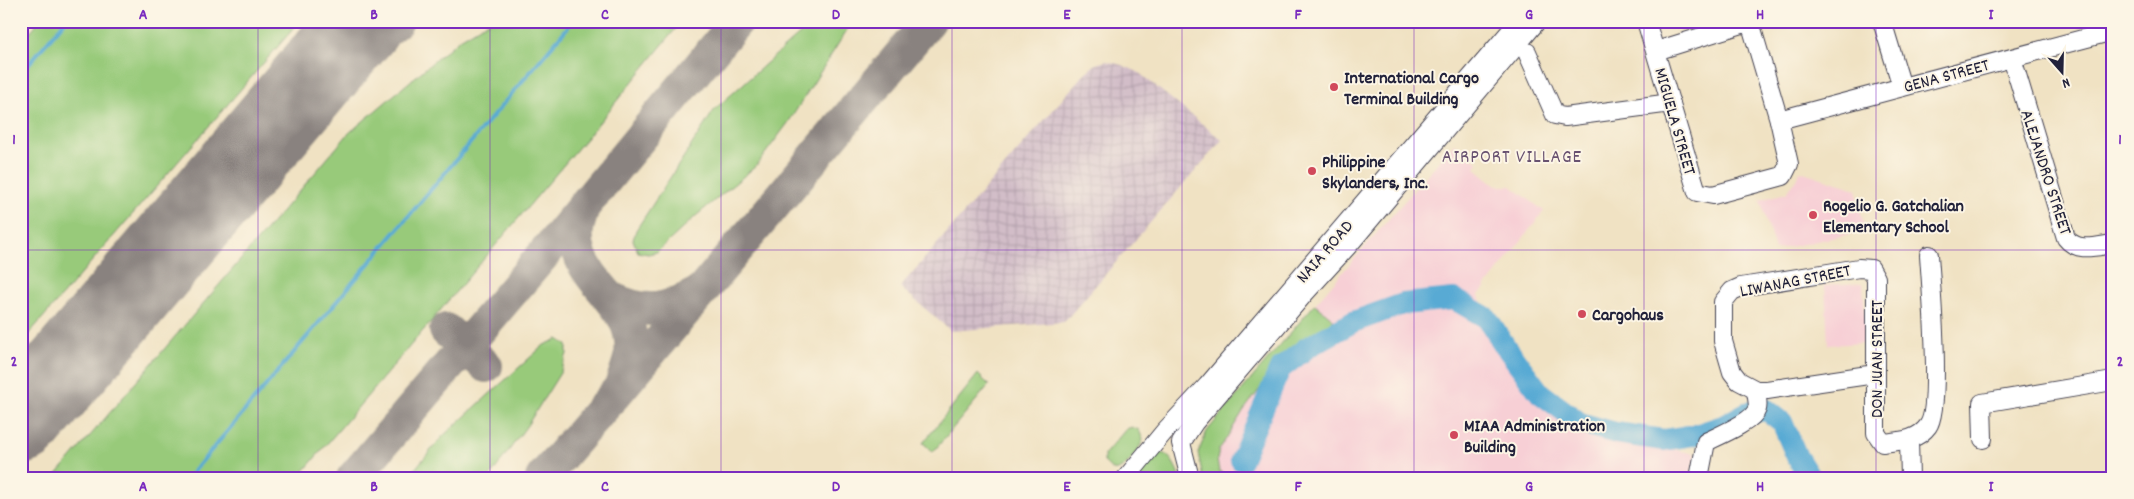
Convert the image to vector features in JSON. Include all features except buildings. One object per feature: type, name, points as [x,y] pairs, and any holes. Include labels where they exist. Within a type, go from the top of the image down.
[{"type":"street","name":"NAIA ROAD","points":[[1126,478],[1164,432],[1214,379],[1519,21]]},
{"type":"street","name":"NAIA ROAD","points":[[1190,478],[1181,443],[1194,423],[1305,293],[1347,247],[1537,21]]},
{"type":"street","name":"MIGUELA STREET","points":[[1646,21],[1697,192],[1713,195],[1782,176],[1789,164],[1779,120]]},
{"type":"street","points":[[1882,21],[1902,87]]},
{"type":"street","points":[[1656,51],[1751,22],[1779,120]]},
{"type":"street","name":"GENA STREET","points":[[1779,120],[2113,31]]},
{"type":"street","points":[[1527,52],[1555,115],[1564,117],[1671,103]]},
{"type":"street","name":"ALEJANDRO STREET","points":[[2012,58],[2066,238],[2070,243],[2080,248],[2113,244]]},
{"type":"street","points":[[1910,478],[1909,440],[1922,433],[1933,417],[1935,361],[1929,255]]},
{"type":"street","name":"LIWANAG STREET","points":[[1756,390],[1739,381],[1732,372],[1724,341],[1723,302],[1732,291],[1741,287],[1859,268],[1872,269]]},
{"type":"street","name":"DON JUAN STREET","points":[[1872,269],[1876,278],[1876,433],[1878,439],[1883,443],[1909,440]]},
{"type":"street","points":[[1699,478],[1706,442],[1735,427],[1756,410],[1756,390],[1875,374]]},
{"type":"street","points":[[1983,439],[1982,403],[2113,381]]},
{"type":"shaded area","points":[[1106,61],[1138,72],[1222,140],[1064,322],[951,331],[900,287],[1085,73],[1096,64]]},
{"type":"shaded area","points":[[1455,143],[1478,163],[1475,168],[1497,186],[1511,186],[1544,211],[1479,295],[1486,316],[1553,410],[1574,428],[1695,454],[1690,478],[1229,478],[1219,471],[1217,460],[1219,450],[1244,410],[1278,365],[1309,340],[1333,325],[1333,319],[1315,304]]},
{"type":"shaded area","name":"Rogelio G. Gatchalian Elementary School","points":[[1800,171],[1856,189],[1865,231],[1775,250],[1760,200],[1786,193],[1797,180]]},
{"type":"shaded area","name":"Rogelio G. Gatchalian Elementary School","points":[[1863,283],[1866,343],[1828,345],[1825,285]]},
{"type":"green space","points":[[39,21],[300,21],[21,343],[21,43]]},
{"type":"green space","points":[[490,21],[682,21],[584,141],[298,478],[54,478],[349,133],[460,39]]},
{"type":"green space","points":[[814,21],[846,21],[847,30],[788,123],[756,166],[697,215],[657,252],[648,254],[638,252],[633,240],[636,230],[715,109]]},
{"type":"green space","points":[[1315,304],[1333,319],[1333,325],[1309,340],[1278,365],[1244,410],[1219,450],[1217,460],[1219,471],[1229,478],[1203,478],[1198,453],[1207,431]]},
{"type":"green space","points":[[558,339],[567,345],[567,354],[560,373],[528,424],[489,478],[407,478],[443,436],[544,345]]},
{"type":"green space","points":[[978,374],[989,385],[933,452],[923,443]]},
{"type":"green space","points":[[1132,427],[1139,430],[1143,440],[1135,454],[1126,464],[1117,470],[1113,470],[1104,462],[1104,455],[1126,429]]},
{"type":"green space","points":[[1155,452],[1165,454],[1168,457],[1181,478],[1131,478]]},
{"type":"waterway","points":[[21,73],[65,21]]},
{"type":"waterway","points":[[188,478],[573,21]]},
{"type":"waterway","points":[[1241,460],[1280,369],[1308,347],[1353,322],[1403,304],[1454,299],[1487,318],[1540,393],[1580,423],[1616,433],[1664,440],[1699,434],[1723,426],[1746,413],[1767,410],[1782,422],[1797,457],[1810,478]]},
{"type":"taxiway","points":[[262,139],[338,69],[397,21]]},
{"type":"taxiway","points":[[353,478],[544,254],[737,21]]},
{"type":"taxiway","points":[[542,478],[929,21]]},
{"type":"taxiway","points":[[583,208],[577,230],[578,249],[584,264],[593,278],[615,304],[624,319],[630,335],[631,354],[622,384]]},
{"type":"taxiway","points":[[612,299],[635,307],[656,309],[686,300],[697,294]]},
{"type":"taxiway","points":[[446,330],[486,366]]},
{"type":"runway","points":[[21,423],[362,21]]},
{"type":"place","name":"International Cargo Terminal Building","points":[[1334,87]]},
{"type":"place","name":"Philippine Skylanders, Inc.","points":[[1312,171]]},
{"type":"place","name":"Rogelio G. Gatchalian Elementary School","points":[[1813,215]]},
{"type":"place","name":"Cargohaus","points":[[1582,314]]},
{"type":"place","name":"MIAA Administration Building","points":[[1454,435]]},
{"type":"district","name":"AIRPORT VILLAGE","points":[[1512,155]]}]
